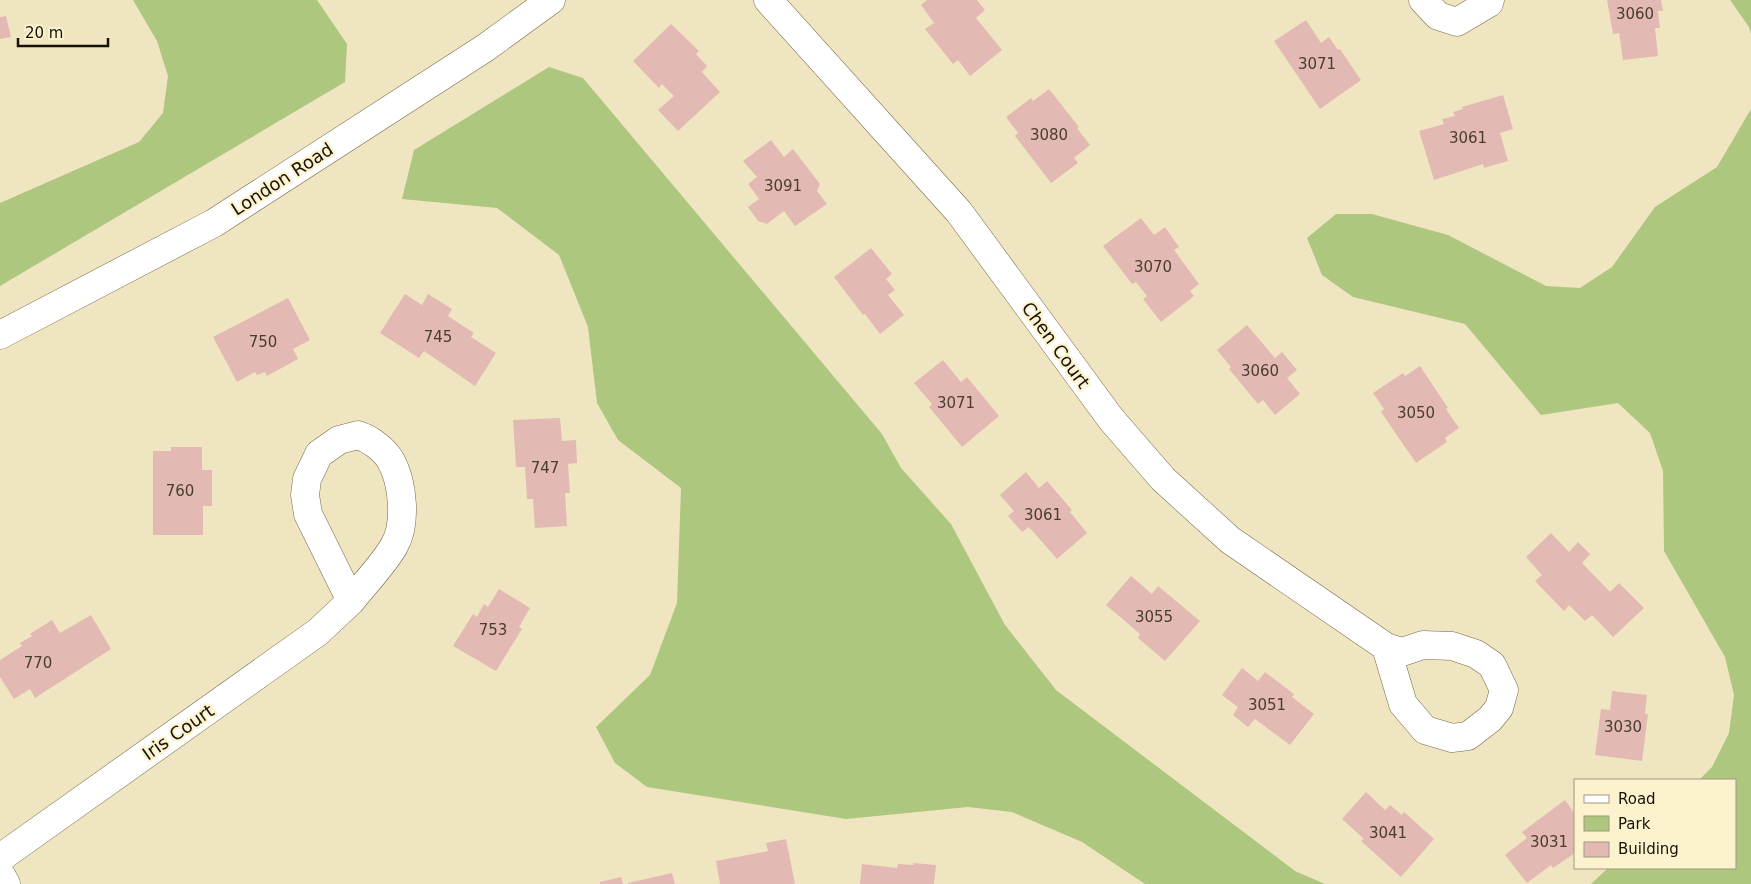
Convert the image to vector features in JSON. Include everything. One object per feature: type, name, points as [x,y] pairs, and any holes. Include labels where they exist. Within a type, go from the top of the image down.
[{"type":"street","name":"London Road","points":[[0,335],[214,223],[477,53],[552,0]]},
{"type":"street","name":"Chen Court","points":[[768,0],[959,212],[1110,419],[1163,478],[1230,540],[1386,647]]},
{"type":"street","points":[[1423,0],[1438,16],[1457,22],[1490,0]]},
{"type":"street","name":"Iris Court","points":[[0,858],[318,632],[352,601],[394,545],[402,518],[400,487],[390,460],[370,439],[358,435],[339,440],[319,454],[307,479],[304,496],[308,514],[352,601]]},
{"type":"street","points":[[0,873],[6,884]]},
{"type":"green space","points":[[133,0],[317,0],[347,44],[345,82],[0,286],[0,203],[139,142],[163,113],[168,76],[157,41]]},
{"type":"green space","points":[[1730,0],[1751,0],[1751,34],[1749,27]]},
{"type":"green space","points":[[549,67],[583,78],[882,434],[901,468],[951,524],[1005,625],[1056,690],[1295,871],[1325,884],[1145,884],[1082,842],[1012,812],[968,807],[846,819],[647,787],[615,763],[596,727],[650,675],[677,603],[681,488],[618,440],[597,403],[588,327],[559,255],[497,208],[402,199],[414,150]]},
{"type":"green space","points":[[1751,109],[1751,884],[1591,884],[1607,869],[1736,869],[1736,779],[1700,779],[1712,767],[1729,733],[1734,695],[1725,657],[1664,551],[1663,471],[1650,433],[1618,403],[1541,415],[1465,324],[1353,297],[1322,275],[1307,238],[1336,214],[1372,214],[1448,235],[1546,286],[1580,288],[1612,267],[1655,207],[1717,167]]},
{"type":"building","points":[[927,0],[977,0],[985,10],[976,18],[1002,50],[970,76],[958,60],[953,64],[925,29],[934,23],[921,5]]},
{"type":"building","points":[[1607,0],[1661,0],[1663,11],[1658,11],[1660,28],[1655,28],[1658,56],[1623,60],[1619,33],[1613,34]]},
{"type":"building","points":[[6,16],[11,37],[0,39],[0,17]]},
{"type":"building","points":[[1306,20],[1321,43],[1329,37],[1338,50],[1340,49],[1361,80],[1320,109],[1274,41]]},
{"type":"building","points":[[671,24],[699,51],[696,54],[707,66],[702,72],[720,92],[678,131],[658,110],[674,96],[662,84],[659,88],[633,61]]},
{"type":"building","points":[[1049,89],[1079,127],[1077,128],[1090,145],[1074,158],[1078,163],[1051,183],[1015,136],[1018,133],[1006,117],[1031,98],[1033,101]]},
{"type":"building","points":[[1503,95],[1513,129],[1500,133],[1508,161],[1484,168],[1483,164],[1434,180],[1419,131],[1444,124],[1442,119],[1455,116],[1453,112],[1463,109],[1462,107]]},
{"type":"building","points":[[771,140],[784,157],[793,149],[820,184],[817,191],[827,204],[795,226],[784,211],[767,224],[758,221],[748,207],[759,199],[748,184],[757,177],[743,161]]},
{"type":"building","points":[[1141,218],[1154,235],[1165,227],[1179,247],[1174,250],[1199,284],[1190,291],[1194,296],[1161,322],[1143,299],[1147,296],[1136,282],[1132,284],[1103,246]]},
{"type":"building","points":[[871,248],[892,274],[886,279],[895,290],[888,295],[904,315],[880,334],[834,277]]},
{"type":"building","points":[[405,294],[422,305],[428,294],[452,309],[448,316],[474,333],[471,337],[496,353],[475,386],[424,351],[419,358],[380,333]]},
{"type":"building","points":[[288,298],[310,340],[293,349],[298,359],[267,376],[265,372],[257,375],[255,372],[237,382],[213,337]]},
{"type":"building","points":[[1247,325],[1275,358],[1282,352],[1297,370],[1287,378],[1300,394],[1275,415],[1263,400],[1258,404],[1229,369],[1231,367],[1217,350]]},
{"type":"building","points":[[943,360],[961,382],[967,377],[999,416],[962,447],[929,407],[932,404],[914,383]]},
{"type":"building","points":[[1420,366],[1459,428],[1445,438],[1447,442],[1416,463],[1381,412],[1384,409],[1373,393],[1403,373],[1405,376]]},
{"type":"building","points":[[560,418],[562,441],[576,440],[577,463],[568,464],[570,493],[565,493],[567,526],[535,528],[533,499],[527,499],[525,467],[516,467],[513,420]]},
{"type":"building","points":[[171,447],[202,447],[202,470],[212,470],[212,506],[203,506],[203,535],[153,535],[153,451],[171,451]]},
{"type":"building","points":[[1026,472],[1039,488],[1047,481],[1072,510],[1070,512],[1087,533],[1057,559],[1029,527],[1022,532],[1008,516],[1014,511],[1000,495]]},
{"type":"building","points":[[1551,533],[1569,552],[1578,542],[1590,554],[1582,563],[1610,592],[1619,583],[1644,608],[1613,637],[1592,615],[1585,621],[1569,605],[1564,611],[1535,581],[1542,575],[1526,557]]},
{"type":"building","points":[[1131,576],[1152,594],[1158,586],[1200,621],[1165,661],[1138,638],[1140,634],[1106,605]]},
{"type":"building","points":[[499,589],[530,608],[519,627],[522,629],[496,671],[453,646],[473,614],[477,617],[484,604],[488,607]]},
{"type":"building","points":[[91,615],[111,649],[35,698],[30,689],[14,699],[0,677],[0,660],[22,646],[20,643],[32,636],[30,634],[52,620],[60,633]]},
{"type":"building","points":[[1242,668],[1258,681],[1265,672],[1294,694],[1292,697],[1314,714],[1290,745],[1255,719],[1248,727],[1233,715],[1238,707],[1222,695]]},
{"type":"building","points":[[1612,691],[1647,695],[1645,714],[1648,714],[1642,761],[1595,755],[1601,709],[1610,710]]},
{"type":"building","points":[[1366,792],[1385,810],[1390,805],[1402,815],[1404,812],[1434,839],[1401,877],[1361,841],[1364,839],[1342,819]]},
{"type":"building","points":[[1565,800],[1574,813],[1574,854],[1553,868],[1551,865],[1527,883],[1505,855],[1527,838],[1522,832]]},
{"type":"building","points":[[786,839],[795,884],[720,884],[716,861],[768,851],[766,843]]},
{"type":"building","points":[[913,863],[936,865],[934,884],[860,884],[862,864],[897,868],[898,864],[914,865]]},
{"type":"building","points":[[672,873],[675,884],[628,884],[628,883]]},
{"type":"building","points":[[621,877],[623,884],[600,884],[600,882]]}]
